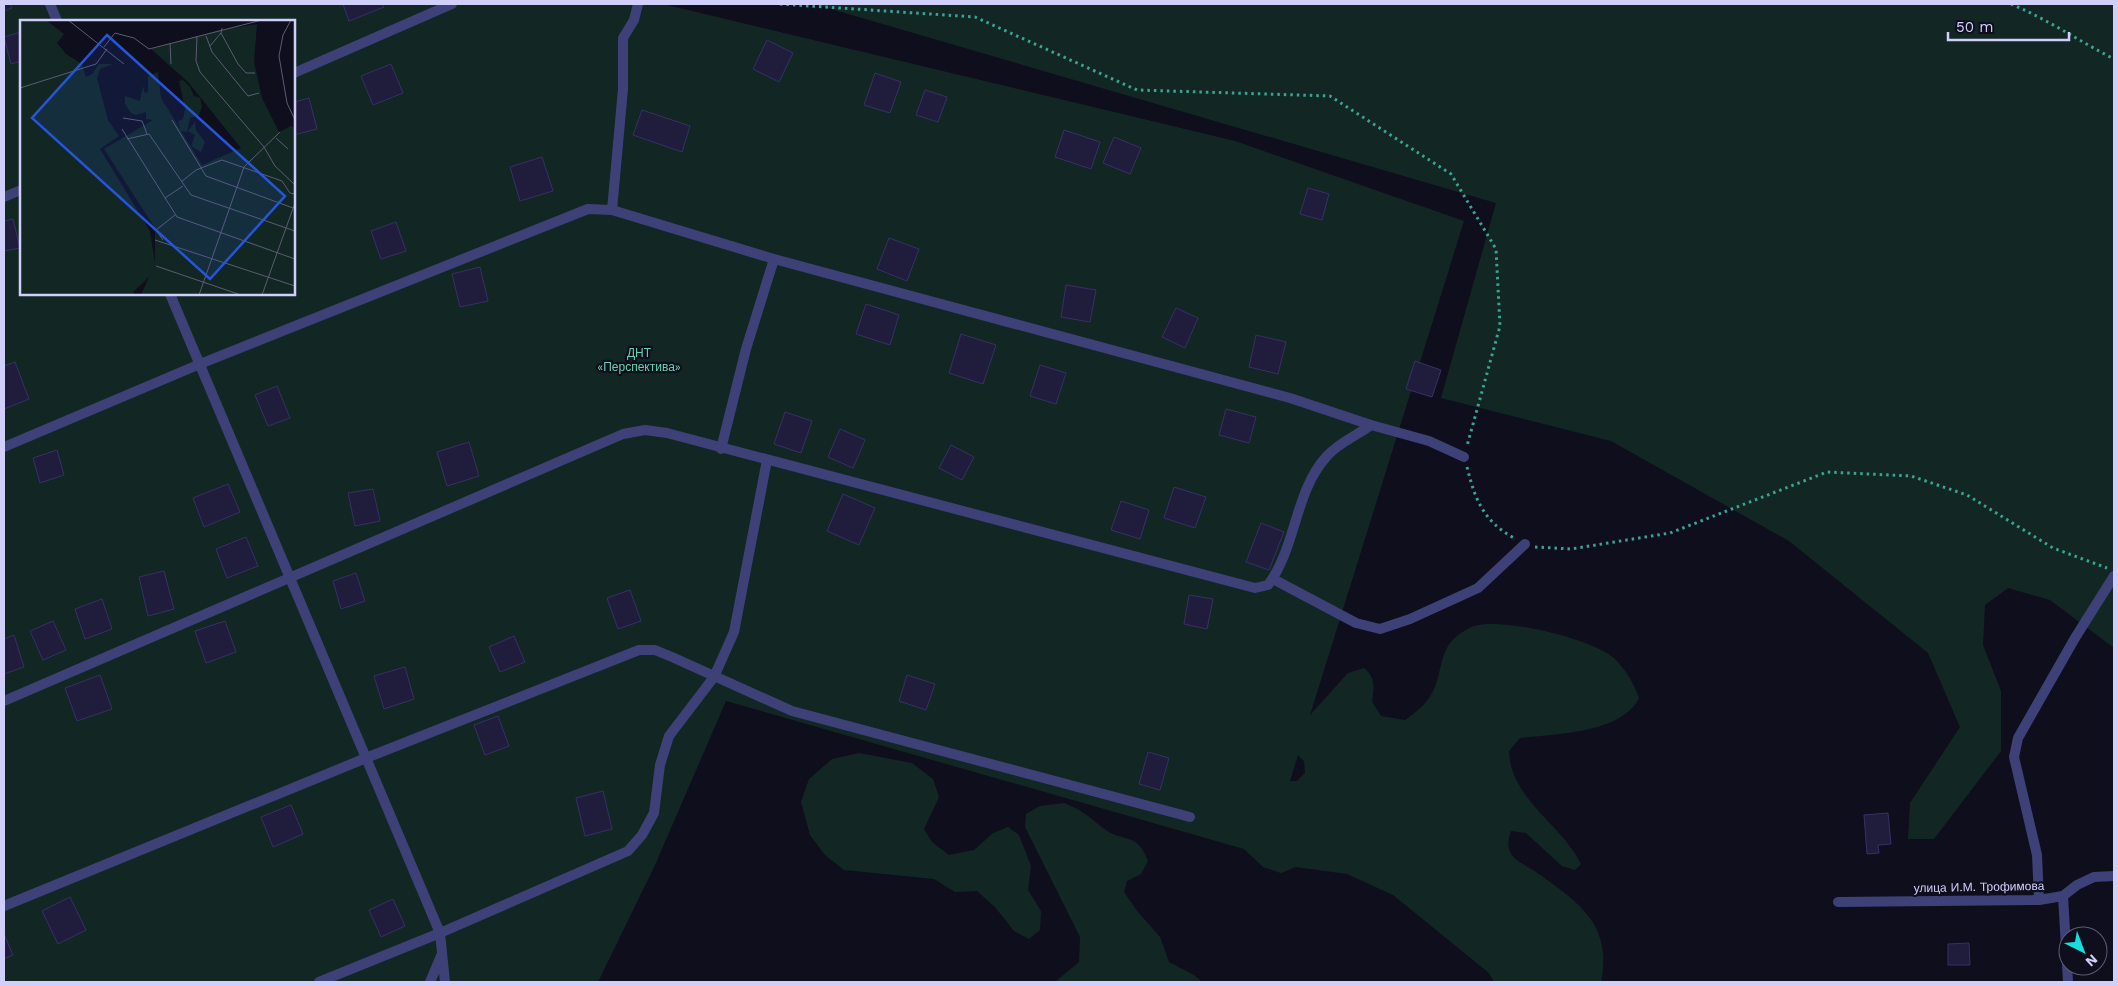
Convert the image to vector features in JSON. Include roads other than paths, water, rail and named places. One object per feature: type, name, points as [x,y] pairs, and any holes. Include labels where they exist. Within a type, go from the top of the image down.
[{"type":"street","points":[[50,4],[57,20]]},
{"type":"street","points":[[295,73],[452,4]]},
{"type":"street","points":[[612,210],[623,88],[623,38],[634,20],[638,4]]},
{"type":"street","points":[[4,197],[20,190]]},
{"type":"street","points":[[4,448],[200,364],[588,209],[612,210],[774,259],[1290,398],[1372,425],[1429,441],[1464,457]]},
{"type":"street","points":[[721,448],[746,348],[774,259]]},
{"type":"street","points":[[170,295],[440,933],[445,982]]},
{"type":"street","points":[[4,701],[623,434],[645,430],[667,433],[1255,588],[1268,585],[1281,566],[1308,481],[1328,454],[1372,425]]},
{"type":"street","points":[[319,982],[440,933],[628,851],[642,835],[654,813],[660,765],[669,736],[714,676],[734,632],[767,460]]},
{"type":"street","points":[[1273,579],[1356,624],[1380,628],[1410,619],[1478,588],[1525,544]]},
{"type":"street","points":[[2039,900],[2037,855],[2025,796],[2014,757],[2018,738],[2075,638],[2114,576]]},
{"type":"street","points":[[4,906],[366,758],[640,650],[655,650],[792,711],[1190,817]]},
{"type":"street","name":"улица И.М. Трофимова","points":[[1838,902],[2039,900],[2063,896],[2077,885],[2094,877],[2114,876]]},
{"type":"street","points":[[2063,896],[2068,982]]},
{"type":"street","points":[[430,982],[441,955]]},
{"type":"park label","name":"ДНТ «Перспектива»","points":[[639,360]]}]
